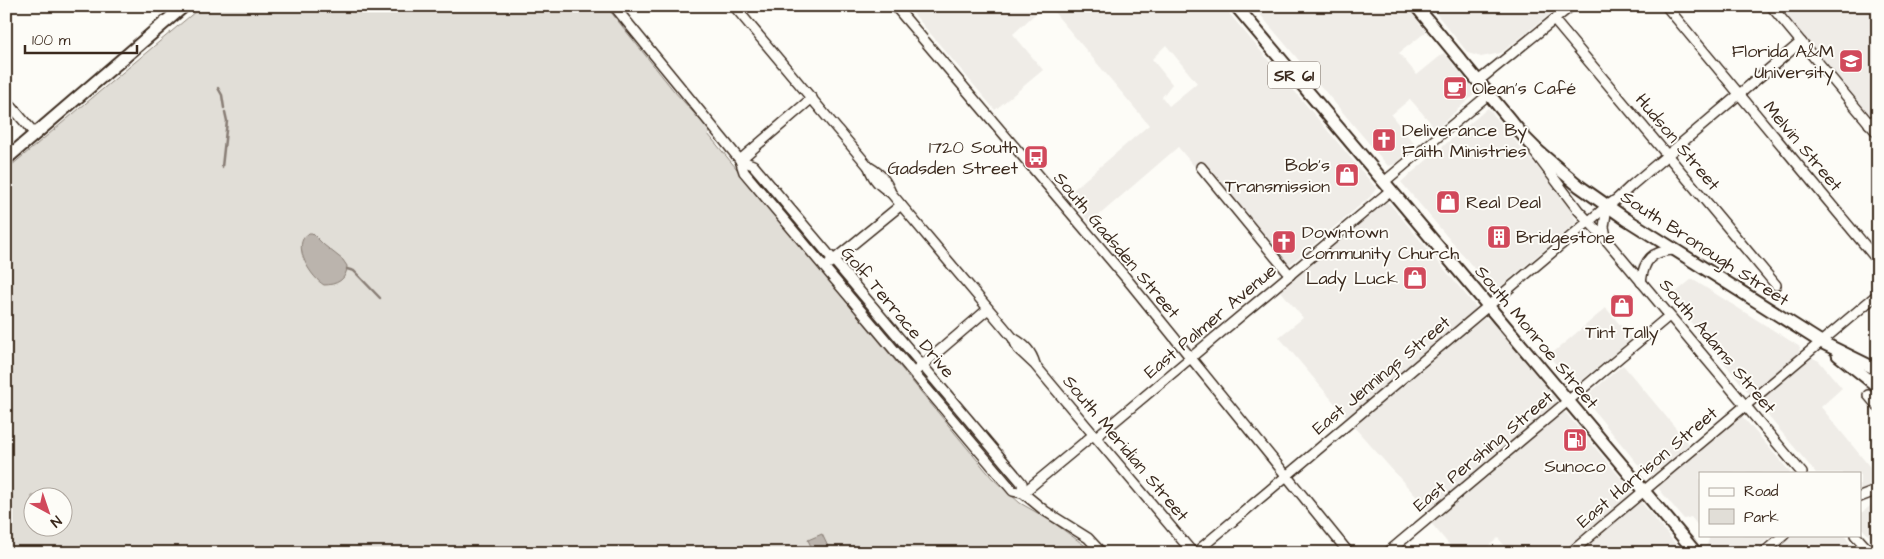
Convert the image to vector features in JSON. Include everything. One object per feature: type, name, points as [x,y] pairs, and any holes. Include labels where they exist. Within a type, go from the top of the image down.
[{"type":"main road","name":"South Monroe Street","points":[[1236,6],[1696,553]]},
{"type":"main road","name":"South Adams Street","points":[[1416,6],[1525,138]]},
{"type":"main road","points":[[6,159],[179,8]]},
{"type":"main road","name":"South Bronough Street","points":[[1525,138],[1561,172],[1607,206],[1821,342],[1878,370]]},
{"type":"main road","points":[[1821,342],[1878,387]]},
{"type":"street","name":"Golf Terrace Drive","points":[[614,6],[740,160],[744,172],[1013,491],[1023,493],[1045,511],[1088,538],[1102,553]]},
{"type":"street","name":"South Meridian Street","points":[[734,6],[869,167],[880,174],[886,181],[891,193],[1012,338],[1023,344],[1031,354],[1035,365],[1194,553]]},
{"type":"street","name":"South Gadsden Street","points":[[895,6],[1126,278],[1349,553]]},
{"type":"street","points":[[1477,82],[1571,6]]},
{"type":"street","name":"Melvin Street","points":[[1666,6],[1878,260]]},
{"type":"street","points":[[1771,6],[1878,134]]},
{"type":"street","name":"Hudson Street","points":[[1554,20],[1776,285]]},
{"type":"street","name":"East Jennings Street","points":[[1194,553],[1617,199],[1801,42]]},
{"type":"street","name":"East Palmer Avenue","points":[[1023,493],[1190,359],[1290,275],[1488,95]]},
{"type":"street","points":[[740,160],[812,98]]},
{"type":"street","points":[[6,100],[35,134]]},
{"type":"street","points":[[1869,124],[1878,117]]},
{"type":"street","name":"South Adams Street","points":[[1525,138],[1588,222],[1607,241],[1801,472]]},
{"type":"street","name":"Golf Terrace Drive","points":[[740,160],[752,165],[834,260],[1022,483],[1023,493]]},
{"type":"street","points":[[1201,167],[1290,275]]},
{"type":"street","points":[[825,267],[901,205]]},
{"type":"street","points":[[1607,206],[1604,227],[1607,241]]},
{"type":"street","points":[[1641,282],[1643,268],[1649,258],[1661,251],[1674,250]]},
{"type":"street","name":"East Harrison Street","points":[[1570,553],[1878,294]]},
{"type":"street","points":[[913,372],[988,309]]},
{"type":"street","name":"East Pershing Street","points":[[1387,553],[1669,316]]},
{"type":"street","points":[[1868,395],[1878,407]]},
{"type":"street","points":[[1862,496],[1878,490]]},
{"type":"street","points":[[1763,553],[1783,536]]},
{"type":"street","points":[[1856,536],[1871,553]]},
{"type":"shaded area","points":[[907,6],[1044,6],[1013,34],[1043,70],[995,110]]},
{"type":"shaded area","points":[[1049,6],[1223,6],[1376,189],[1370,197],[1282,271],[1178,147],[1090,223],[1067,195],[1149,125]],"holes":[[[1166,45],[1197,83],[1169,106],[1162,97],[1172,84],[1152,59]]]},
{"type":"shaded area","points":[[1253,6],[1406,6],[1426,32],[1399,53],[1417,75],[1444,53],[1475,91],[1475,94],[1436,129],[1410,99],[1391,115],[1416,146],[1393,165],[1388,166]]},
{"type":"shaded area","points":[[1430,6],[1560,6],[1501,53],[1481,57],[1468,53]]},
{"type":"shaded area","name":"Florida A&M University","points":[[1779,6],[1878,6],[1878,124],[1871,116]]},
{"type":"shaded area","points":[[1488,108],[1572,209],[1577,222],[1494,292],[1401,182]]},
{"type":"shaded area","points":[[1386,202],[1390,204],[1476,307],[1476,310],[1348,419],[1279,337],[1303,318],[1280,290]]},
{"type":"shaded area","points":[[309,233],[312,233],[343,260],[347,266],[347,271],[340,281],[324,285],[319,282],[306,265],[301,245],[303,239]]},
{"type":"shaded area","points":[[1692,279],[1800,347],[1799,353],[1753,392],[1749,393],[1670,297]]},
{"type":"shaded area","points":[[1606,308],[1632,339],[1576,385],[1572,384],[1549,356]]},
{"type":"shaded area","points":[[1484,318],[1490,320],[1556,399],[1556,403],[1431,513],[1354,427]]},
{"type":"shaded area","points":[[1811,357],[1819,361],[1842,388],[1821,407],[1878,477],[1878,483],[1873,487],[1862,490],[1862,472],[1815,472],[1758,404],[1767,392]]},
{"type":"shaded area","points":[[1623,365],[1689,444],[1653,474],[1645,473],[1585,400],[1586,396]]},
{"type":"shaded area","points":[[1561,413],[1566,413],[1631,490],[1630,494],[1561,553],[1511,553],[1498,538],[1480,553],[1456,553],[1431,523]]},
{"type":"shaded area","points":[[1742,416],[1790,472],[1699,472],[1699,527],[1691,517],[1684,519],[1659,489],[1660,483]]},
{"type":"shaded area","points":[[1878,500],[1878,546],[1862,528],[1862,512]]},
{"type":"shaded area","points":[[1641,502],[1683,553],[1578,553],[1637,503]]},
{"type":"shaded area","points":[[822,534],[831,553],[814,553],[808,540]]},
{"type":"shaded area","points":[[1707,536],[1771,536],[1752,553],[1713,553],[1707,545],[1709,539]]},
{"type":"shaded area","points":[[1789,536],[1845,536],[1852,546],[1844,553],[1769,553]]},
{"type":"green space","points":[[202,6],[606,6],[674,91],[711,132],[708,134],[992,478],[1020,503],[1050,520],[1095,553],[6,553],[6,170]]},
{"type":"waterway","points":[[218,88],[222,95],[224,108]]},
{"type":"waterway","points":[[222,167],[227,121],[225,112]]},
{"type":"waterway","points":[[347,269],[354,271],[380,298]]},
{"type":"place","name":"Florida A&M University","points":[[1851,61]]},
{"type":"place","name":"Olean's Café","points":[[1455,88]]},
{"type":"place","name":"Deliverance By Faith Ministries","points":[[1384,140]]},
{"type":"place","name":"1720 South Gadsden Street","points":[[1036,157]]},
{"type":"place","name":"Bob's Transmission","points":[[1347,175]]},
{"type":"place","name":"Real Deal","points":[[1448,202]]},
{"type":"place","name":"Bridgestone","points":[[1499,237]]},
{"type":"place","name":"Downtown Community Church","points":[[1284,242]]},
{"type":"place","name":"Lady Luck","points":[[1415,278]]},
{"type":"place","name":"Tint Tally","points":[[1622,306]]},
{"type":"place","name":"Sunoco","points":[[1575,440]]}]
